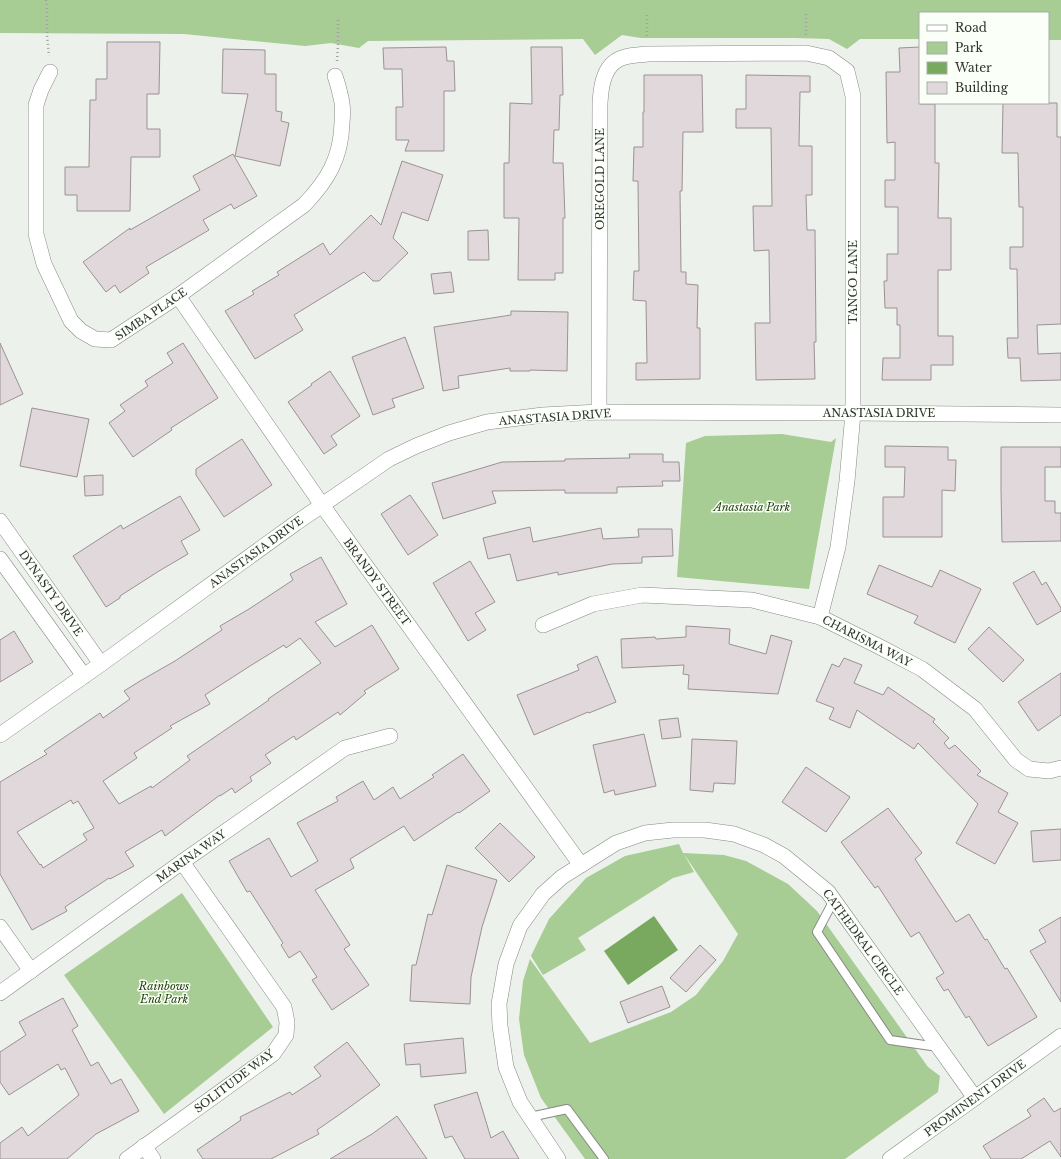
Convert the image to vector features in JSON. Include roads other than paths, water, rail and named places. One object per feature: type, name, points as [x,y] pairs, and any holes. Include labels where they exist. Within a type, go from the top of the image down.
[{"type":"street","name":"TANGO LANE","points":[[725,53],[806,53],[829,58],[847,71],[853,96],[853,413],[847,480],[838,547],[820,617]]},
{"type":"street","name":"OREGOLD LANE","points":[[599,412],[601,85],[606,73],[613,63],[625,57],[647,54],[725,53]]},
{"type":"street","name":"SIMBA PLACE","points":[[50,72],[36,105],[36,234],[44,264],[71,321],[81,331],[96,339],[111,340],[178,296],[304,205],[318,191],[334,164],[339,152],[342,134],[343,116],[341,96],[335,76]]},
{"type":"street","name":"BRANDY STREET","points":[[178,296],[322,505],[580,865]]},
{"type":"street","name":"ANASTASIA DRIVE","points":[[0,735],[296,523],[389,459],[449,433],[487,422],[544,415],[599,412],[1061,415]]},
{"type":"street","name":"DYNASTY DRIVE","points":[[0,521],[101,664]]},
{"type":"street","name":"DYNASTY DRIVE","points":[[0,560],[84,676]]},
{"type":"street","name":"CHARISMA WAY","points":[[542,625],[593,604],[642,595],[752,600],[820,617],[922,669],[975,709],[1016,760],[1030,769],[1049,770],[1061,768]]},
{"type":"street","name":"MARINA WAY","points":[[0,993],[182,862],[345,748],[390,736]]},
{"type":"street","name":"CATHEDRAL CIRCLE","points":[[558,1159],[520,1102],[506,1067],[500,1026],[499,1004],[506,964],[520,926],[543,894],[562,877],[616,843],[645,833],[672,830],[705,830],[734,834],[764,844],[784,856],[804,871],[828,892],[976,1098]]},
{"type":"street","name":"SOLITUDE WAY","points":[[127,1159],[273,1054],[286,1035],[287,1022],[284,1007],[182,862]]},
{"type":"street","points":[[0,927],[31,971]]},
{"type":"street","name":"PROMINENT DRIVE","points":[[890,1159],[1061,1036]]},
{"type":"street","points":[[144,1146],[153,1159]]},
{"type":"lane","points":[[834,900],[817,932],[890,1040],[940,1047]]},
{"type":"lane","points":[[530,1117],[567,1108],[604,1159]]},
{"type":"water","points":[[654,916],[678,950],[628,985],[604,951]]},
{"type":"park label","name":"Anastasia Park","points":[[752,507]]},
{"type":"park label","name":"Rainbows End Park","points":[[164,992]]}]
